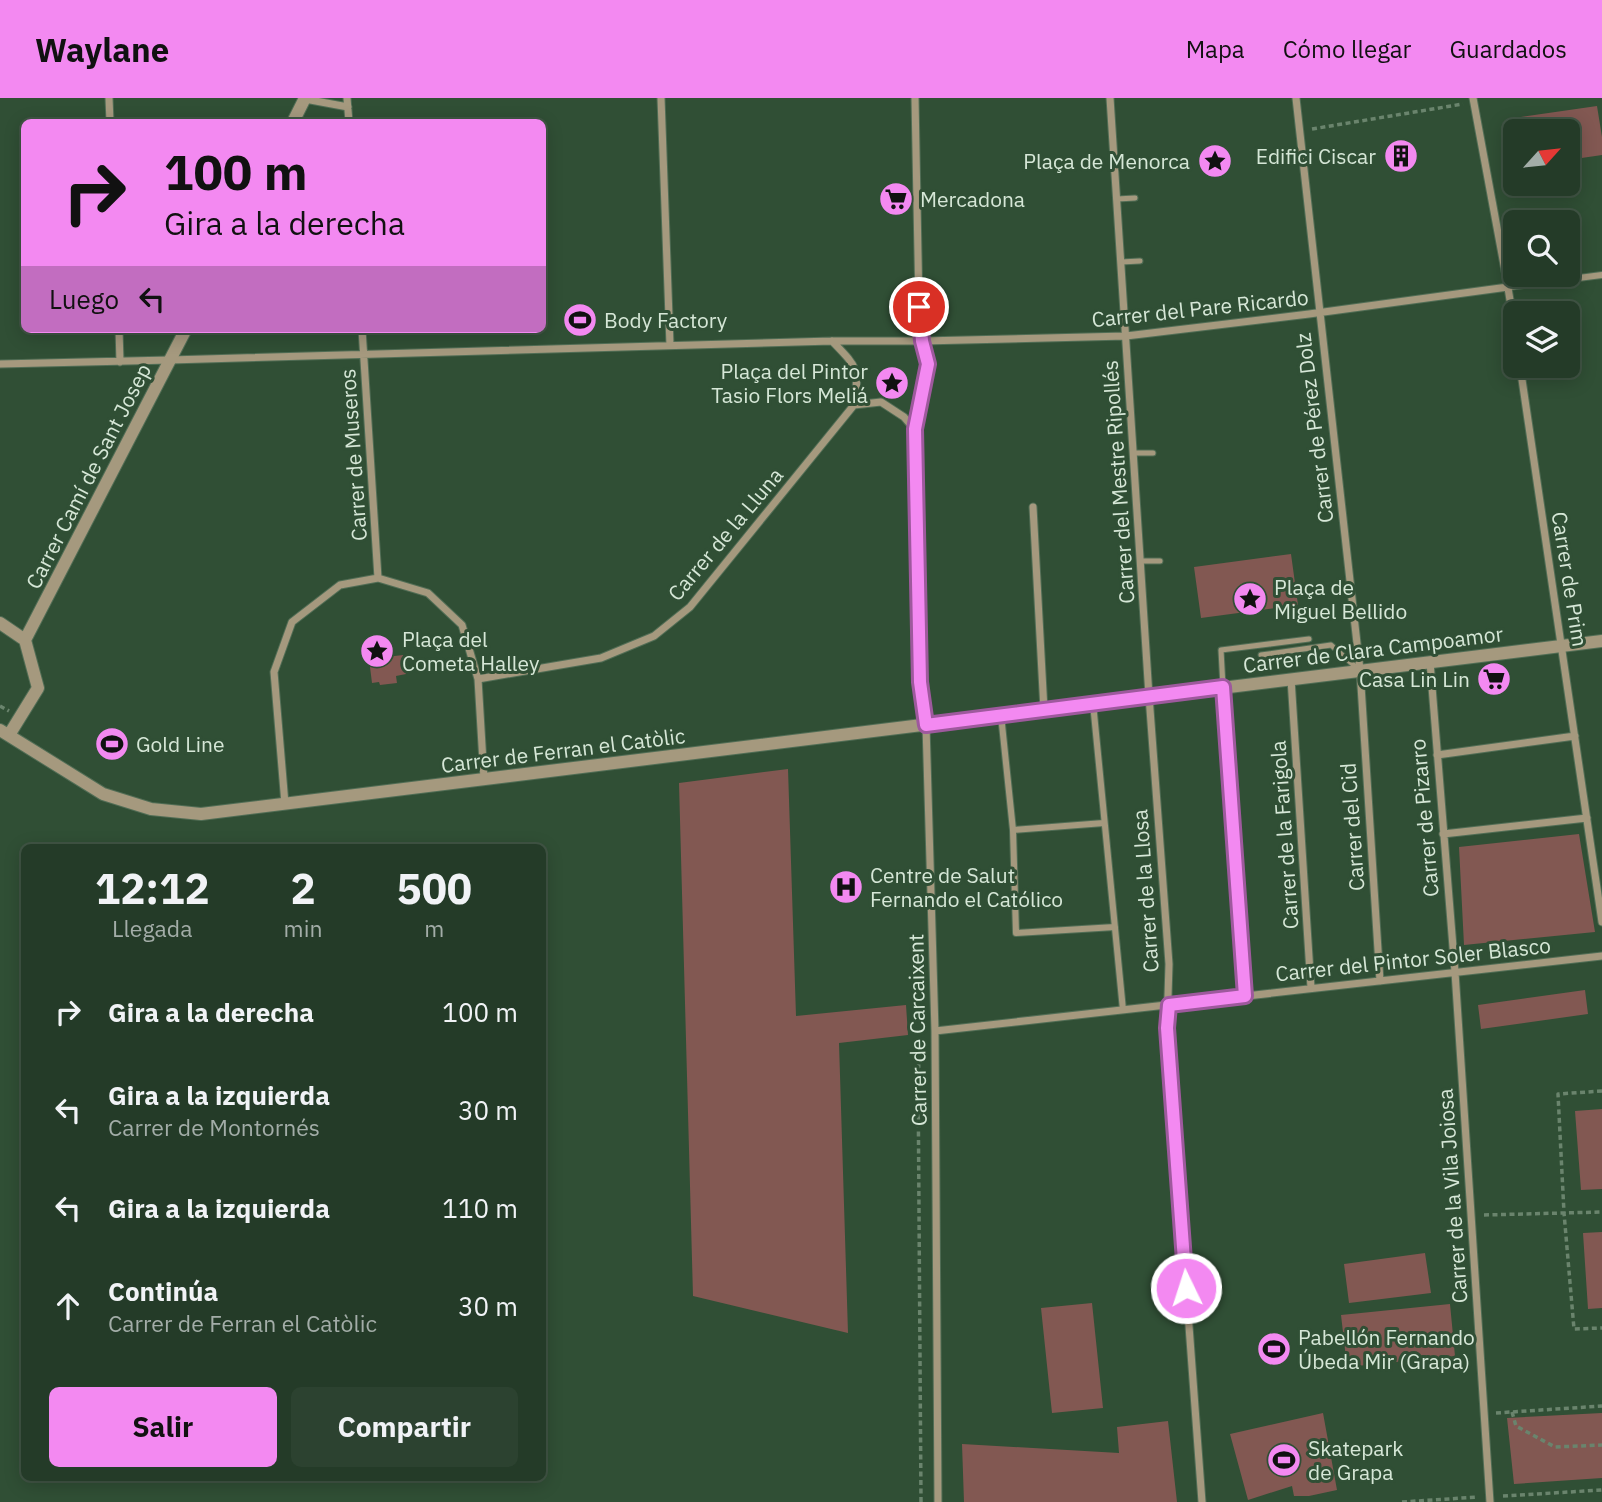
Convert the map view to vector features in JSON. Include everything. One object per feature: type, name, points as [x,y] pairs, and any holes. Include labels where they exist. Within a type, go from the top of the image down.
[{"type":"street","points":[[109,98],[110,119]]},
{"type":"street","points":[[661,98],[670,345]]},
{"type":"street","name":"Carrer de Carcaixent","points":[[915,98],[919,293],[922,341],[928,364],[915,429],[920,682],[926,725],[936,1066],[939,1502]]},
{"type":"street","name":"Carrer del Mestre Ripollés","points":[[1110,98],[1149,696]]},
{"type":"street","name":"Carrer de Pérez Dolz","points":[[1296,98],[1360,670]]},
{"type":"street","points":[[295,119],[305,99],[348,102]]},
{"type":"street","points":[[1474,100],[1503,260]]},
{"type":"street","name":"Carrer del Pare Ricardo","points":[[1580,278],[1602,275]]},
{"type":"street","points":[[1508,287],[1510,301]]},
{"type":"street","name":"Carrer del Pare Ricardo","points":[[0,363],[120,362],[832,341],[1126,337],[1508,287]]},
{"type":"street","points":[[119,333],[120,362]]},
{"type":"street","name":"Carrer Camí de Sant Josep","points":[[25,640],[184,333]]},
{"type":"street","name":"Carrer de Museros","points":[[362,333],[378,578]]},
{"type":"street","points":[[832,341],[852,362],[858,380],[854,405],[881,402],[904,417],[915,429]]},
{"type":"street","name":"Carrer de Prim","points":[[1522,378],[1602,922]]},
{"type":"street","name":"Carrer de la Lluna","points":[[478,679],[601,658],[654,636],[690,607],[854,405]]},
{"type":"street","points":[[1033,507],[1044,710]]},
{"type":"street","points":[[285,804],[274,672],[292,622],[340,585],[378,578],[428,593],[462,625],[478,679],[484,779]]},
{"type":"street","points":[[0,624],[25,640],[38,688],[5,733]]},
{"type":"street","name":"Carrer de Clara Campoamor","points":[[1149,696],[1602,641]]},
{"type":"street","name":"Carrer de Pizarro","points":[[1430,662],[1455,972]]},
{"type":"street","name":"Carrer del Cid","points":[[1360,670],[1380,981]]},
{"type":"street","name":"Carrer de la Farigola","points":[[1291,679],[1311,988]]},
{"type":"street","points":[[1223,687],[1245,996]]},
{"type":"street","name":"Carrer de Ferran el Catòlic","points":[[5,733],[103,794],[151,809],[201,814],[1149,696]]},
{"type":"street","name":"Carrer de la Llosa","points":[[1149,696],[1169,964],[1168,1036],[1202,1502]]},
{"type":"street","points":[[1093,704],[1123,1010]]},
{"type":"street","points":[[1001,715],[1013,830],[1016,933],[1115,927]]},
{"type":"street","points":[[1437,755],[1575,736]]},
{"type":"street","points":[[1443,834],[1587,818]]},
{"type":"street","points":[[1013,830],[1104,823]]},
{"type":"street","name":"Carrer del Pintor Soler Blasco","points":[[935,1031],[1602,956]]},
{"type":"street","name":"Carrer de la Vila Joiosa","points":[[1455,972],[1490,1502]]},
{"type":"lane","points":[[1117,199],[1135,198]]},
{"type":"lane","points":[[1121,262],[1140,261]]},
{"type":"lane","points":[[1133,453],[1153,453]]},
{"type":"lane","points":[[1140,561],[1160,561]]},
{"type":"lane","points":[[1223,687],[1221,650],[1308,639]]},
{"type":"lane","points":[[1261,655],[1331,645],[1360,670]]},
{"type":"path","points":[[1300,132],[1474,100]]},
{"type":"path","points":[[921,1502],[918,1066],[936,1066]]},
{"type":"path","points":[[1602,1091],[1558,1094],[1574,1329],[1602,1328]]},
{"type":"path","points":[[1471,1216],[1602,1212]]},
{"type":"path","points":[[1484,1413],[1602,1406]]},
{"type":"path","points":[[1513,1412],[1516,1426],[1555,1447],[1602,1445]]},
{"type":"shaded area","points":[[1597,106],[1602,155],[1580,158],[1580,119],[1507,119]]},
{"type":"shaded area","points":[[1291,554],[1298,605],[1201,618],[1194,567]]},
{"type":"shaded area","points":[[403,655],[406,674],[396,676],[397,683],[372,683],[369,659]]},
{"type":"shaded area","points":[[788,769],[796,1016],[906,1005],[908,1035],[839,1043],[848,1333],[693,1296],[679,783]]},
{"type":"shaded area","points":[[1579,834],[1595,932],[1464,945],[1459,847]]},
{"type":"shaded area","points":[[1585,990],[1588,1014],[1481,1029],[1478,1005]]},
{"type":"shaded area","points":[[1602,1109],[1602,1189],[1581,1190],[1575,1111]]},
{"type":"shaded area","points":[[1602,1232],[1602,1308],[1588,1309],[1583,1233]]},
{"type":"shaded area","points":[[1425,1253],[1431,1293],[1349,1303],[1344,1264]]},
{"type":"shaded area","points":[[1092,1303],[1103,1408],[1052,1413],[1041,1308]]},
{"type":"shaded area","points":[[1450,1304],[1455,1356],[1347,1367],[1341,1315]]},
{"type":"shaded area","name":"Skatepark de Grapa","points":[[1323,1413],[1337,1490],[1294,1496],[1292,1486],[1248,1500],[1230,1434]]},
{"type":"shaded area","points":[[1602,1413],[1602,1478],[1514,1484],[1507,1418]]},
{"type":"shaded area","points":[[1168,1421],[1177,1502],[964,1502],[962,1444],[1119,1453],[1117,1427]]},
{"type":"place","name":"Edifici Ciscar","points":[[1401,156]]},
{"type":"place","name":"Plaça de Menorca","points":[[1215,161]]},
{"type":"place","name":"Mercadona","points":[[896,199]]},
{"type":"place","name":"Body Factory","points":[[580,320]]},
{"type":"place","name":"Plaça del Pintor Tasio Flors Meliá","points":[[892,383]]},
{"type":"place","name":"Plaça de Miguel Bellido","points":[[1250,599]]},
{"type":"place","name":"Plaça del Cometa Halley","points":[[377,651]]},
{"type":"place","name":"Casa Lin Lin","points":[[1494,679]]},
{"type":"place","name":"Gold Line","points":[[112,744]]},
{"type":"place","name":"Centre de Salut Fernando el Católico","points":[[846,887]]},
{"type":"place","name":"Pabellón Fernando Úbeda Mir (Grapa)","points":[[1274,1349]]},
{"type":"place","name":"Skatepark de Grapa","points":[[1284,1460]]},
{"type":"route","points":[[919,307],[922,341],[928,364],[915,429],[920,682],[926,725],[1223,687],[1245,996],[1169,1005],[1167,1028],[1186,1288]]}]
